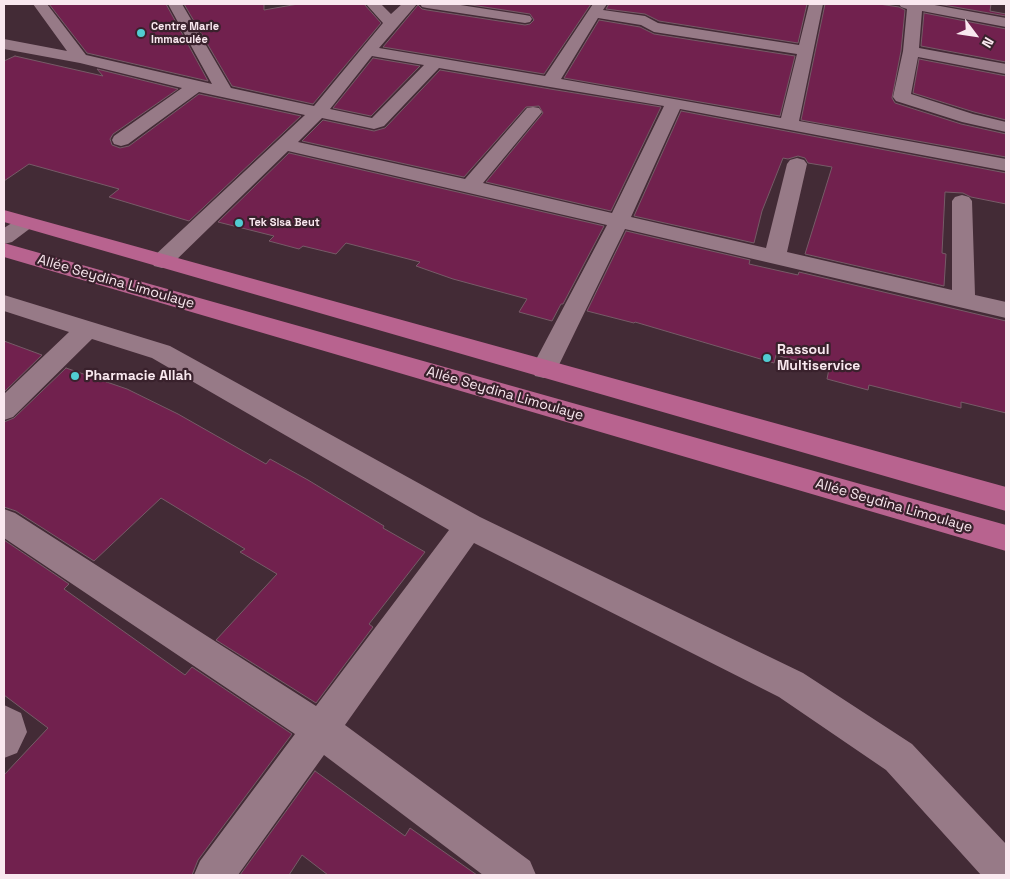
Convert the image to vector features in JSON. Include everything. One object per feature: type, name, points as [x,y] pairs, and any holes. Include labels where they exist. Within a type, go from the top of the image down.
[{"type":"main road","points":[[14,220],[1006,499]]},
{"type":"main road","name":"Allée Seydina Limoulaye","points":[[4,250],[1006,538]]},
{"type":"street","points":[[40,4],[80,58]]},
{"type":"street","points":[[175,4],[225,92]]},
{"type":"street","points":[[373,4],[391,23]]},
{"type":"street","points":[[162,261],[318,112],[391,23],[410,4]]},
{"type":"street","points":[[427,4],[525,19]]},
{"type":"street","points":[[788,124],[816,4]]},
{"type":"street","points":[[1006,22],[912,4],[911,51],[902,97],[968,118],[1006,127]]},
{"type":"street","points":[[550,82],[597,9],[645,22],[654,27],[805,51]]},
{"type":"street","points":[[7,47],[80,58],[196,86],[374,124],[434,63]]},
{"type":"street","points":[[368,51],[674,102],[1006,165]]},
{"type":"street","points":[[911,51],[1006,69]]},
{"type":"street","points":[[121,140],[196,86]]},
{"type":"street","points":[[544,369],[619,221],[674,102]]},
{"type":"street","points":[[469,187],[533,112]]},
{"type":"street","points":[[284,144],[1006,310]]},
{"type":"street","points":[[775,257],[797,164]]},
{"type":"street","points":[[962,201],[964,301]]},
{"type":"street","points":[[4,238],[14,220]]},
{"type":"street","points":[[4,303],[161,352],[469,526],[791,685],[898,757],[1006,873]]},
{"type":"street","points":[[4,410],[86,330]]},
{"type":"street","points":[[4,522],[321,730],[516,875]]},
{"type":"street","points":[[214,875],[469,526]]},
{"type":"street","points":[[4,723],[8,726],[9,732],[4,740]]},
{"type":"building","points":[[49,4],[166,4],[208,81],[87,53]]},
{"type":"building","points":[[184,4],[264,4],[264,10],[298,4],[364,4],[381,23],[313,104],[232,86]]},
{"type":"building","points":[[465,4],[591,4],[544,74],[383,47],[418,5],[422,9],[427,10],[525,25],[530,24],[534,20],[530,14]]},
{"type":"building","points":[[609,4],[807,4],[798,43],[659,21],[645,14],[606,9]]},
{"type":"building","points":[[825,4],[879,4],[899,7],[905,10],[901,51],[892,98],[895,103],[961,124],[1006,134],[1006,157],[801,120]]},
{"type":"building","points":[[938,4],[991,4],[990,11],[1006,14],[1006,16]]},
{"type":"building","points":[[924,13],[1006,29],[1006,62],[921,46]]},
{"type":"building","points":[[599,20],[640,27],[654,34],[795,56],[780,116],[564,78]]},
{"type":"building","points":[[15,56],[103,76],[97,69],[178,89],[113,134],[110,139],[112,145],[120,148],[129,146],[199,94],[301,116],[189,221],[109,197],[119,189],[29,164],[4,181],[4,61]]},
{"type":"building","points":[[373,58],[420,66],[371,116],[333,108]]},
{"type":"building","points":[[919,59],[1006,76],[1006,120],[913,93]]},
{"type":"building","points":[[440,70],[661,107],[611,211],[486,182],[543,113],[539,106],[526,107],[464,177],[302,141],[323,120],[374,131],[385,128]]},
{"type":"building","points":[[681,111],[1006,173],[1006,204],[971,197],[963,193],[945,192],[942,253],[946,254],[944,286],[805,254],[832,167],[808,163],[805,158],[798,156],[788,159],[783,158],[762,211],[754,243],[634,216]]},
{"type":"building","points":[[289,153],[604,226],[552,321],[519,312],[527,299],[453,279],[416,266],[420,262],[346,243],[336,254],[303,246],[299,249],[269,241],[274,236],[218,222]]},
{"type":"building","points":[[626,231],[750,260],[749,264],[798,275],[799,272],[1006,321],[1006,413],[961,402],[961,408],[869,385],[868,390],[827,379],[829,369],[776,355],[774,363],[635,322],[587,311]]},
{"type":"building","points":[[4,341],[42,355],[4,392]]},
{"type":"building","points":[[66,368],[127,389],[178,414],[266,464],[270,459],[308,480],[384,526],[383,528],[425,552],[369,624],[373,627],[316,703],[216,640],[277,574],[240,552],[245,549],[161,498],[94,561],[16,511],[4,507],[4,422],[14,418]]},
{"type":"building","points":[[4,540],[69,584],[64,589],[185,675],[192,667],[292,734],[198,860],[192,875],[4,875],[4,775],[48,728],[4,695]]},
{"type":"building","points":[[315,771],[405,836],[410,828],[477,875],[328,875],[302,855],[289,875],[240,875]]},
{"type":"place","name":"Centre Marie Immaculée","points":[[141,33]]},
{"type":"place","name":"Tek Sisa Beut","points":[[239,223]]},
{"type":"place","name":"Rassoul Multiservice","points":[[767,358]]},
{"type":"place","name":"Pharmacie Allah","points":[[75,376]]}]
